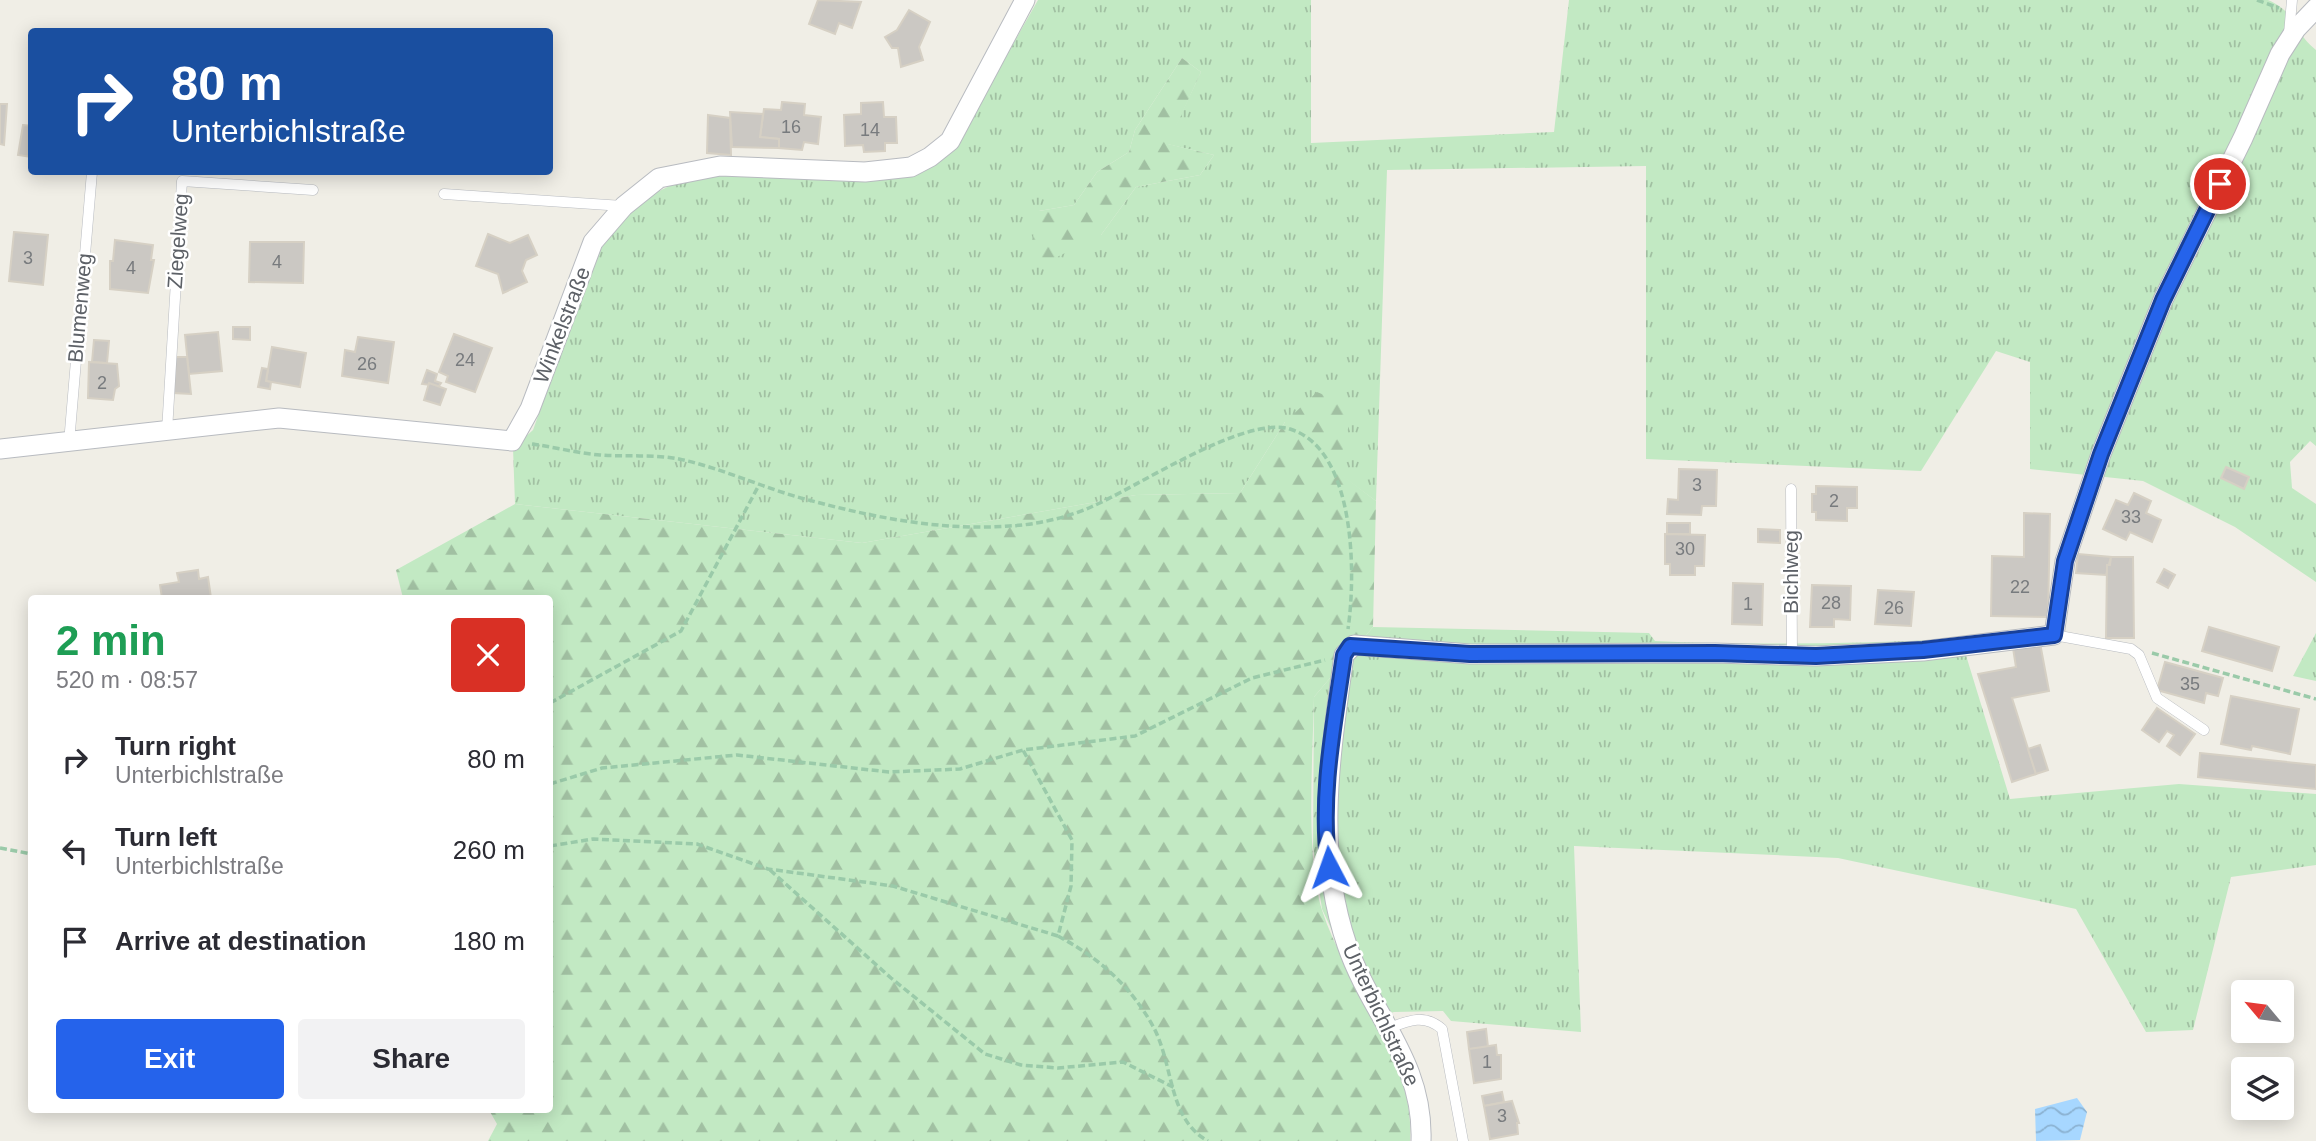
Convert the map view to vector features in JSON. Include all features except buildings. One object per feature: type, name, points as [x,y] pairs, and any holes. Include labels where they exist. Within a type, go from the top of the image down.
[{"type":"street","name":"Winkelstraße","points":[[512,440],[530,409],[593,242],[624,206],[659,178],[720,166],[865,172],[911,167],[950,141],[1025,0]]},
{"type":"street","points":[[1346,652],[1354,645],[1470,654],[1542,656],[1792,655],[1910,652],[2054,635],[2065,561],[2101,454],[2163,300],[2243,138],[2267,80],[2288,41],[2316,8]]},
{"type":"street","points":[[0,449],[69,444],[279,418],[512,440]]},
{"type":"street","name":"Unterbichlstraße","points":[[1346,652],[1333,737],[1327,848],[1338,914],[1347,945],[1414,1079],[1420,1104],[1421,1141]]},
{"type":"lane","points":[[2288,41],[2292,0]]},
{"type":"lane","name":"Blumenweg","points":[[69,444],[92,175]]},
{"type":"lane","name":"Ziegelweg","points":[[167,432],[182,181],[313,190]]},
{"type":"lane","points":[[444,194],[624,206]]},
{"type":"lane","name":"Bichlweg","points":[[1791,489],[1792,655]]},
{"type":"lane","points":[[2054,635],[2120,645],[2139,655],[2157,698],[2204,730]]},
{"type":"lane","points":[[1390,1028],[1423,1019],[1433,1021],[1442,1029],[1463,1141]]},
{"type":"path","points":[[2257,0],[2290,13]]},
{"type":"path","points":[[512,440],[597,454],[678,459],[805,499],[917,524],[1009,526],[1058,518],[1088,508],[1227,440],[1271,427],[1288,428],[1305,437],[1317,449],[1336,478],[1346,502],[1350,551],[1346,652],[1252,678],[1135,736],[1023,750],[960,769],[888,772],[737,755],[602,768],[553,784]]},
{"type":"path","points":[[553,702],[681,631],[759,485]]},
{"type":"path","points":[[2139,655],[2155,653],[2316,699]]},
{"type":"path","points":[[1023,750],[1072,839],[1071,886],[1058,936]]},
{"type":"path","points":[[553,846],[593,839],[697,844],[768,869],[893,886],[1058,936],[1093,955],[1126,987],[1154,1029],[1175,1088],[1179,1114],[1192,1132],[1208,1141]]},
{"type":"path","points":[[0,848],[28,853]]},
{"type":"path","points":[[768,869],[891,978],[985,1054],[1021,1065],[1058,1068],[1123,1062],[1175,1088]]},
{"type":"green space","points":[[1038,0],[1311,0],[1311,143],[1554,132],[1569,0],[2268,0],[2285,11],[2316,50],[2316,446],[2310,441],[2290,462],[2292,488],[2316,504],[2316,582],[2235,527],[2143,481],[2030,469],[2030,362],[1996,351],[1921,471],[1646,459],[1646,166],[1387,170],[1376,501],[1338,473],[1285,422],[1240,493],[1136,495],[862,543],[515,504],[513,448],[533,430],[587,279],[605,241],[627,213],[655,193],[680,181],[717,174],[894,178],[967,125]],"holes":[[[1182,58],[1201,72],[1167,144],[1214,155],[1200,175],[1136,187],[1101,235],[1039,211],[1074,205],[1097,172],[1129,152],[1135,130]]]},
{"type":"green space","points":[[1182,58],[1201,72],[1168,144],[1214,155],[1200,175],[1136,187],[1101,235],[1045,263],[1031,245],[1039,211],[1074,205],[1097,172],[1129,152],[1135,130]]},
{"type":"green space","points":[[1317,392],[1353,407],[1338,472],[1376,501],[1373,627],[1314,697],[1311,805],[1313,862],[1322,910],[1333,938],[1377,1022],[1402,1080],[1409,1110],[1410,1141],[488,1141],[497,1124],[491,1113],[553,1113],[553,595],[402,595],[396,570],[515,504],[862,543],[1136,495],[1240,493],[1285,422]]},
{"type":"green space","points":[[1373,627],[1649,633],[1655,641],[1732,643],[1961,639],[2010,799],[2179,784],[2316,794],[2316,865],[2231,877],[2193,1030],[2146,1032],[2076,909],[1838,858],[1574,846],[1581,1032],[1451,1021],[1443,1011],[1394,1012],[1373,1019],[1322,909],[1313,847],[1314,697]]},
{"type":"green space","points":[[2316,633],[2316,681],[2293,676]]},
{"type":"water","points":[[2077,1098],[2087,1112],[2080,1140],[2036,1141],[2035,1109]]},
{"type":"route","points":[[1329,867],[1327,808],[1333,737],[1344,655],[1350,646],[1542,656],[1715,653],[1816,656],[1923,650],[2054,635],[2065,561],[2091,491],[2101,454],[2163,300],[2220,184]]}]
